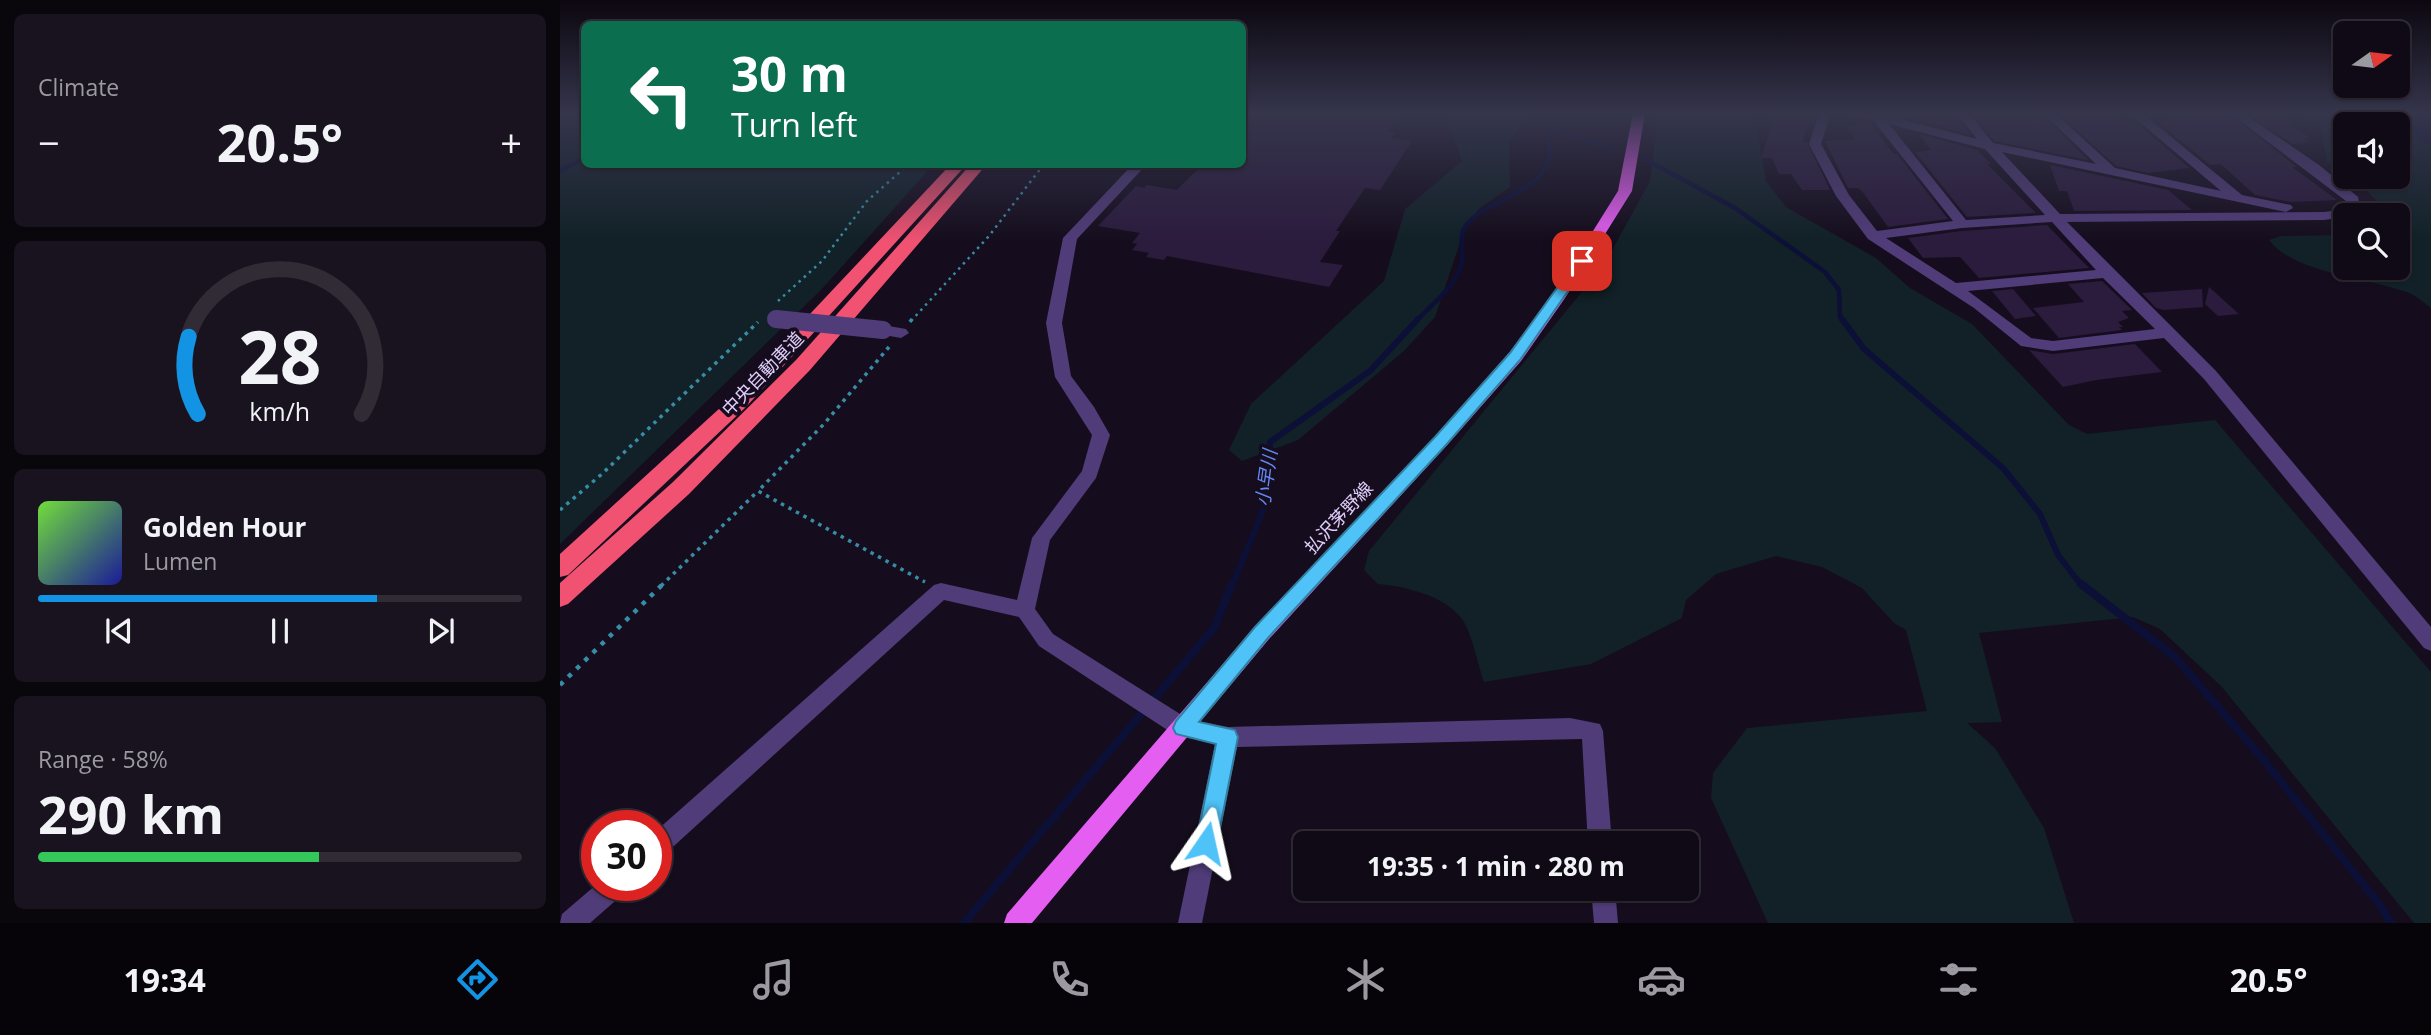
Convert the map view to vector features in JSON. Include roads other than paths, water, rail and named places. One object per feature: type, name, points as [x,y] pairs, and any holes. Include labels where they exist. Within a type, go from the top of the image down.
[{"type":"highway","name":"中央自動車道","points":[[560,568],[739,402],[956,168]]},
{"type":"highway","name":"中央自動車道","points":[[560,597],[681,488],[803,365],[976,168]]},
{"type":"main road","name":"払沢茅野線","points":[[1016,923],[1262,633],[1441,441],[1522,347],[1595,243],[1625,191],[1631,156]]},
{"type":"street","points":[[1822,156],[1843,196],[1873,236],[1979,305],[2028,342],[2053,346],[2167,333]]},
{"type":"street","points":[[1908,156],[1962,224]]},
{"type":"street","points":[[1999,156],[2107,273],[2210,374],[2431,642]]},
{"type":"street","points":[[2038,156],[2324,216]]},
{"type":"street","points":[[2094,156],[2110,171]]},
{"type":"street","points":[[2188,156],[2238,198]]},
{"type":"street","points":[[1873,236],[1962,224],[2057,218],[2324,216],[2354,212],[2353,200],[2297,156]]},
{"type":"street","points":[[1025,610],[1041,538],[1090,473],[1101,435],[1088,411],[1063,377],[1054,323],[1069,238],[1137,168]]},
{"type":"street","points":[[1952,288],[2107,273]]},
{"type":"street","points":[[768,318],[901,333]]},
{"type":"street","points":[[672,833],[941,591],[1025,610],[1046,640],[1183,728],[1228,737],[1570,728],[1592,731],[1599,831]]},
{"type":"street","points":[[1190,923],[1228,737]]},
{"type":"street","points":[[571,923],[596,901]]},
{"type":"street","points":[[1604,901],[1606,923]]},
{"type":"waterway","name":"小早川","points":[[1416,321],[1458,274],[1462,261],[1462,234],[1467,224],[1475,216],[1534,181],[1543,172],[1549,156]]},
{"type":"waterway","points":[[1643,158],[1735,208],[1825,272],[1839,290],[1840,317],[1843,321]]},
{"type":"waterway","points":[[560,171],[581,160]]},
{"type":"waterway","name":"小早川","points":[[1232,586],[1266,503],[1270,442],[1370,371],[1418,319]]},
{"type":"waterway","points":[[1842,319],[1864,349],[2003,468],[2040,514],[2058,555],[2082,586]]},
{"type":"waterway","name":"小早川","points":[[964,923],[1214,628],[1232,584]]},
{"type":"waterway","points":[[2081,584],[2175,657],[2262,758],[2380,905],[2391,923]]}]
